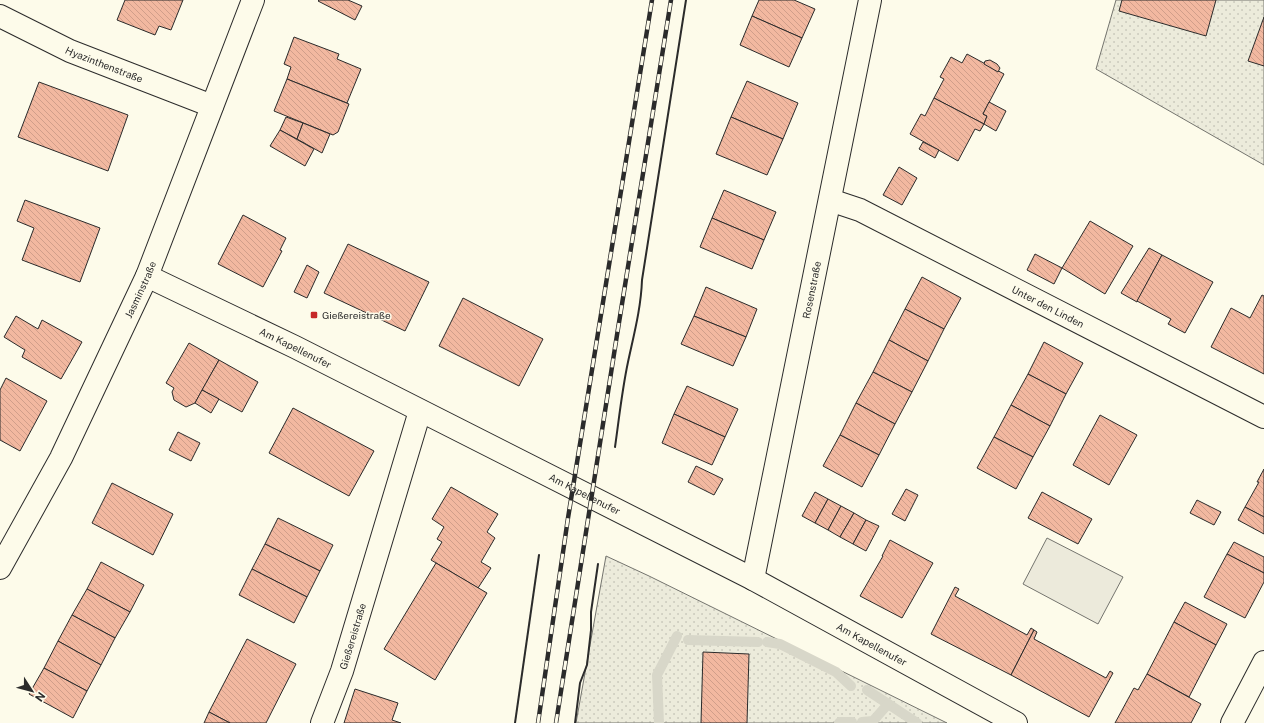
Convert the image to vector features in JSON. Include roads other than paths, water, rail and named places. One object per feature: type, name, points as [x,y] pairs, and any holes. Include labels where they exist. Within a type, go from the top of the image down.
[{"type":"street","name":"Jasminstraße","points":[[0,568],[61,458],[147,276],[253,0]]},
{"type":"street","name":"Rosenstraße","points":[[753,579],[870,0]]},
{"type":"street","name":"Hyazinthenstraße","points":[[0,16],[70,50],[212,106]]},
{"type":"street","name":"Unter den Linden","points":[[830,200],[860,210],[1264,417]]},
{"type":"street","name":"Am Kapellenufer","points":[[147,276],[295,347],[753,579],[1016,723]]},
{"type":"street","name":"Gießereistraße","points":[[322,723],[342,671],[420,411]]},
{"type":"street","points":[[1232,723],[1264,662]]},
{"type":"waterway","points":[[659,723],[657,675],[677,636]]},
{"type":"waterway","points":[[688,640],[758,642]]},
{"type":"waterway","points":[[767,642],[780,644],[836,672],[851,686]]},
{"type":"waterway","points":[[867,690],[917,723]]},
{"type":"waterway","points":[[862,722],[873,721],[888,704]]},
{"type":"waterway","points":[[839,723],[852,722]]},
{"type":"railway","points":[[538,723],[568,518],[652,0]]},
{"type":"railway","points":[[556,723],[671,0]]},
{"type":"place","name":"Gießereistraße","points":[[314,315]]}]
